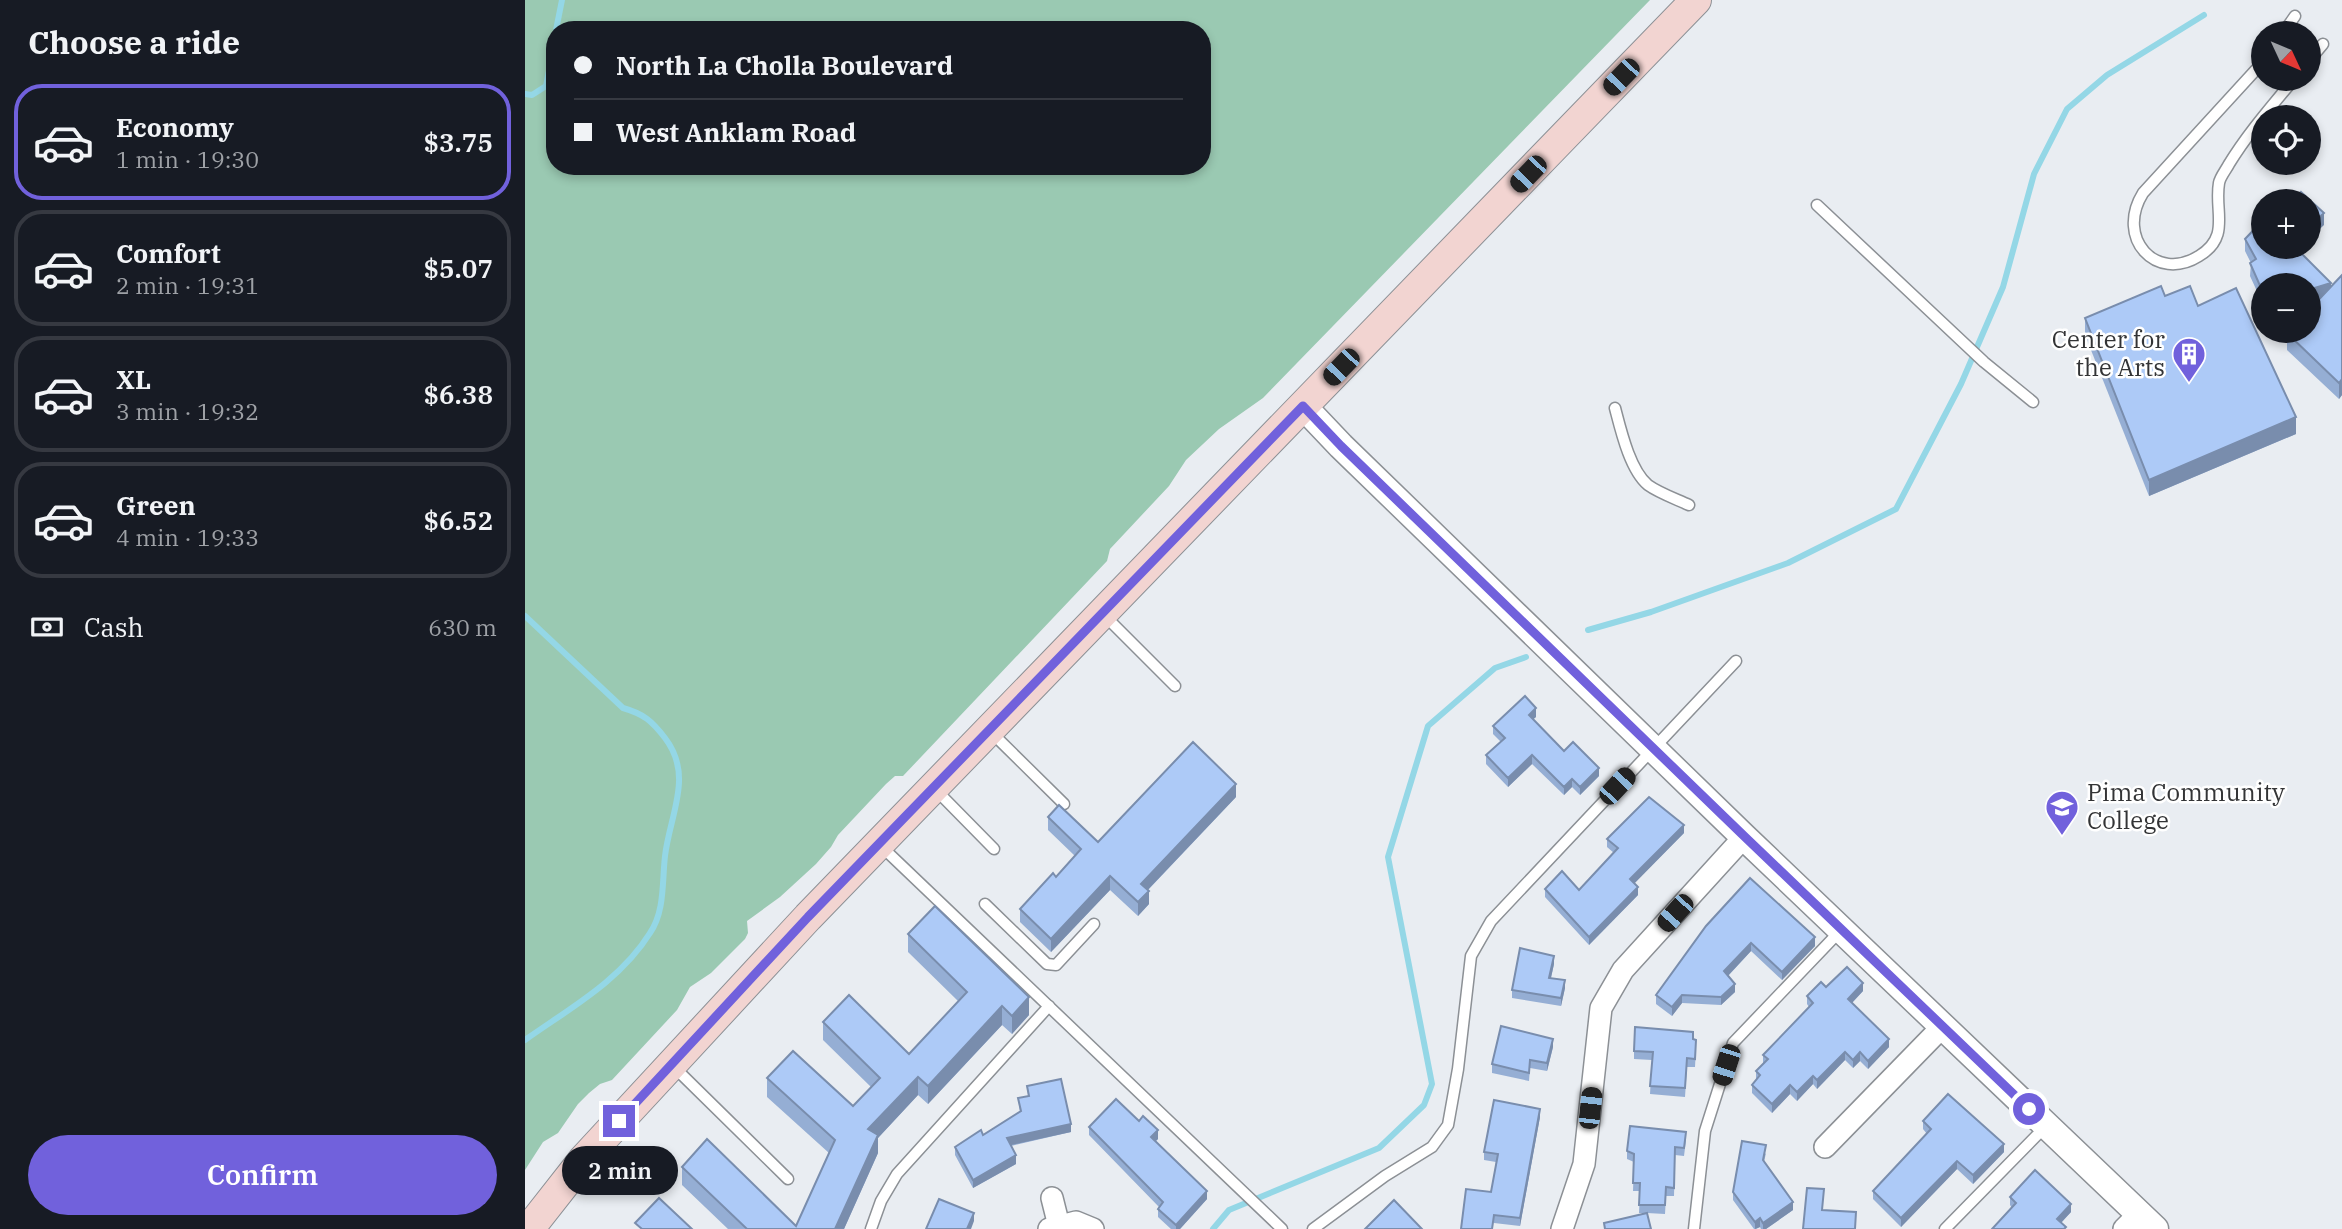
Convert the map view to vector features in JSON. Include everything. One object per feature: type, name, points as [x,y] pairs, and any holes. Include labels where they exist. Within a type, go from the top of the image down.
[{"type":"main road","points":[[529,1229],[584,1159],[808,917],[1696,0]]},
{"type":"street","points":[[1303,406],[1341,446],[1744,836],[2047,1125],[2139,1224]]},
{"type":"street","points":[[1562,1229],[1584,1164],[1601,1008],[1623,970],[1744,836]]},
{"type":"street","points":[[1825,1147],[1943,1026]]},
{"type":"street","points":[[1052,1198],[1059,1226],[1076,1222],[1093,1229]]},
{"type":"lane","points":[[2291,21],[2295,16]]},
{"type":"lane","points":[[2251,75],[2143,193],[2136,205],[2134,233],[2140,246],[2162,263],[2191,261],[2203,254],[2217,239],[2220,222],[2219,182],[2244,140],[2284,91]]},
{"type":"lane","points":[[1817,205],[1984,362],[2033,402]]},
{"type":"lane","points":[[1615,408],[1621,434],[1635,466],[1648,484],[1689,505]]},
{"type":"lane","points":[[1102,613],[1175,686]]},
{"type":"lane","points":[[1313,1229],[1385,1176],[1432,1147],[1448,1125],[1458,1069],[1471,956],[1491,921],[1736,660]]},
{"type":"lane","points":[[989,730],[1064,804]]},
{"type":"lane","points":[[934,787],[995,849]]},
{"type":"lane","points":[[879,844],[1282,1229]]},
{"type":"lane","points":[[985,904],[1047,964],[1056,965],[1094,924]]},
{"type":"lane","points":[[1694,1229],[1705,1131],[1733,1043],[1842,929]]},
{"type":"lane","points":[[871,1229],[881,1201],[897,1174],[1049,1006]]},
{"type":"lane","points":[[673,1065],[788,1179]]},
{"type":"lane","points":[[1945,1229],[2047,1125]]},
{"type":"green space","points":[[525,0],[1650,0],[1263,398],[1219,429],[1186,460],[1169,486],[1110,549],[1107,561],[903,776],[895,776],[886,784],[838,835],[816,864],[780,897],[747,921],[748,933],[745,939],[711,973],[690,987],[677,1010],[612,1080],[600,1084],[589,1093],[558,1133],[543,1142],[525,1170]]},
{"type":"building","points":[[2251,233],[2251,250],[2245,239]]},
{"type":"building","points":[[2256,259],[2307,259],[2321,273],[2254,273],[2250,263]]},
{"type":"building","points":[[2321,273],[2331,283],[2321,286]]},
{"type":"building","points":[[2342,275],[2342,379],[2339,383],[2297,343],[2321,343],[2321,297]]},
{"type":"building","name":"Center for the Arts","points":[[2161,286],[2165,296],[2190,286],[2198,306],[2236,288],[2251,320],[2251,343],[2262,343],[2296,417],[2149,480],[2085,318]]},
{"type":"building","points":[[1525,696],[1536,708],[1529,715],[1564,751],[1573,742],[1599,768],[1580,787],[1572,779],[1564,787],[1532,755],[1508,778],[1486,755],[1505,738],[1493,726]]},
{"type":"building","points":[[1193,742],[1236,784],[1141,884],[1149,891],[1138,902],[1110,876],[1051,939],[1020,909],[1053,873],[1056,877],[1081,849],[1048,817],[1059,805],[1098,842]]},
{"type":"building","points":[[1649,797],[1684,825],[1630,879],[1638,887],[1589,937],[1545,889],[1562,871],[1579,890],[1618,848],[1607,839]]},
{"type":"building","points":[[1750,878],[1815,937],[1782,972],[1751,943],[1724,971],[1735,984],[1721,997],[1682,995],[1672,1007],[1656,995],[1706,926]]},
{"type":"building","points":[[935,906],[1029,997],[1012,1016],[1002,1006],[928,1086],[918,1077],[868,1129],[878,1135],[835,1229],[747,1229],[682,1167],[707,1139],[796,1226],[835,1140],[767,1078],[793,1051],[853,1106],[880,1078],[823,1022],[849,995],[909,1054],[967,992],[908,934]]},
{"type":"building","points":[[1520,948],[1554,956],[1549,978],[1565,980],[1561,998],[1512,990]]},
{"type":"building","points":[[1847,967],[1863,983],[1848,999],[1889,1039],[1868,1061],[1860,1052],[1853,1060],[1845,1052],[1817,1080],[1813,1076],[1797,1092],[1790,1085],[1772,1104],[1752,1085],[1760,1075],[1756,1071],[1768,1059],[1763,1055],[1813,1003],[1807,996],[1821,982],[1826,987]]},
{"type":"building","points":[[1501,1026],[1553,1039],[1547,1063],[1530,1060],[1529,1073],[1492,1064]]},
{"type":"building","points":[[1635,1027],[1693,1032],[1693,1039],[1696,1040],[1695,1059],[1687,1058],[1685,1088],[1650,1086],[1653,1052],[1634,1051]]},
{"type":"building","points":[[1061,1079],[1071,1124],[1007,1138],[1016,1155],[973,1180],[955,1147],[981,1130],[983,1135],[1021,1111],[1018,1098],[1029,1096],[1027,1086]]},
{"type":"building","points":[[1948,1094],[2004,1144],[1973,1175],[1957,1161],[1901,1218],[1873,1191],[1931,1129],[1923,1121]]},
{"type":"building","points":[[1116,1099],[1139,1121],[1143,1116],[1158,1130],[1151,1137],[1207,1191],[1176,1225],[1158,1209],[1163,1202],[1089,1127]]},
{"type":"building","points":[[1494,1100],[1540,1109],[1520,1218],[1494,1215],[1492,1229],[1461,1229],[1466,1189],[1491,1192],[1498,1154],[1484,1152]]},
{"type":"building","points":[[1630,1126],[1686,1132],[1684,1148],[1675,1147],[1674,1188],[1666,1187],[1665,1205],[1639,1205],[1640,1183],[1633,1183],[1634,1154],[1627,1151]]},
{"type":"building","points":[[1742,1141],[1766,1145],[1763,1160],[1793,1202],[1763,1223],[1760,1218],[1755,1222],[1733,1192]]},
{"type":"building","points":[[2035,1170],[2071,1204],[2057,1219],[2066,1227],[1992,1229],[2016,1203],[2010,1197]]},
{"type":"building","points":[[1807,1188],[1824,1189],[1822,1210],[1856,1212],[1855,1229],[1803,1229]]},
{"type":"building","points":[[659,1198],[692,1229],[642,1229],[635,1223]]},
{"type":"building","points":[[939,1199],[974,1213],[967,1229],[926,1229]]},
{"type":"building","points":[[1394,1200],[1422,1229],[1365,1229]]},
{"type":"building","points":[[1647,1213],[1651,1229],[1605,1229],[1604,1223]]},
{"type":"waterway","points":[[558,21],[562,0]]},
{"type":"waterway","points":[[1588,630],[1651,612],[1788,563],[1896,509],[1961,384],[2003,287],[2034,174],[2067,109],[2107,75],[2204,15]]},
{"type":"waterway","points":[[525,94],[532,95],[546,86]]},
{"type":"waterway","points":[[525,616],[623,708],[637,713],[656,727],[674,752],[679,781],[665,856],[661,906],[650,933],[638,950],[609,980],[525,1040]]},
{"type":"waterway","points":[[1213,1229],[1229,1210],[1379,1148],[1424,1105],[1432,1084],[1388,857],[1428,726],[1495,668],[1526,657]]},
{"type":"place","name":"Center for the Arts","points":[[2189,384]]},
{"type":"place","name":"Pima Community College","points":[[2062,837]]},
{"type":"route","points":[[619,1121],[808,917],[1303,406],[1341,446],[2029,1109]]}]
